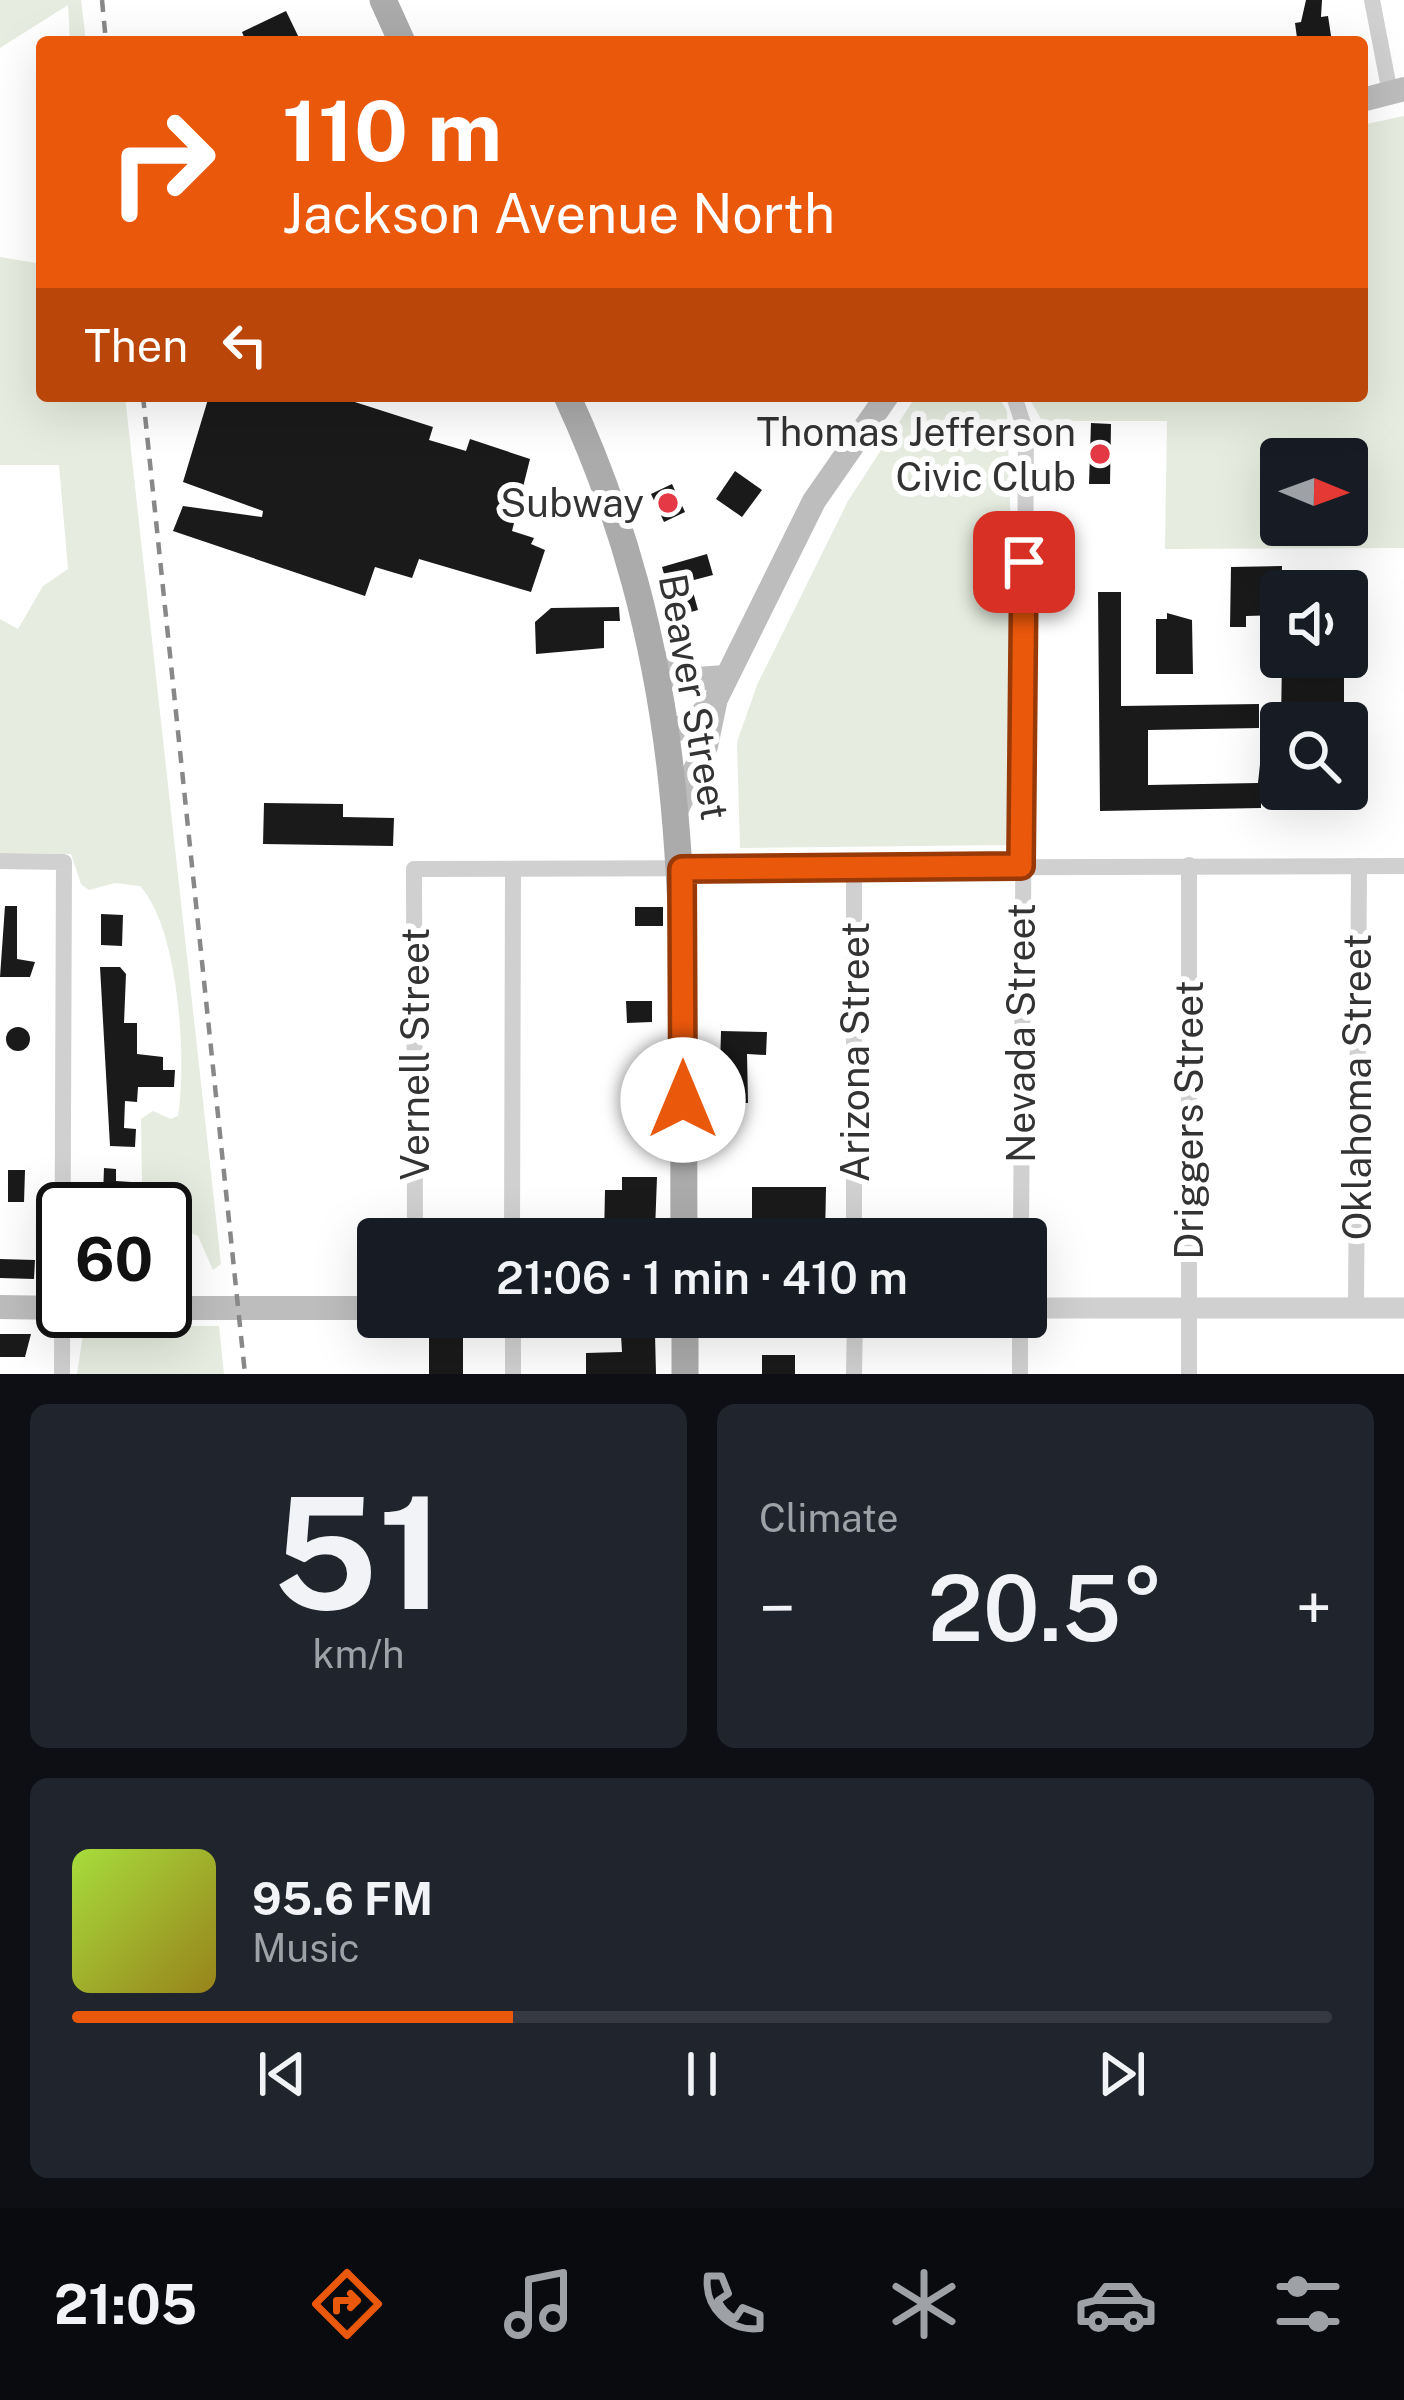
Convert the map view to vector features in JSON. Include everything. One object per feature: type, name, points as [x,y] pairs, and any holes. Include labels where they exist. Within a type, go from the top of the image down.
[{"type":"main road","points":[[382,0],[399,36]]},
{"type":"main road","name":"Beaver Street","points":[[570,402],[611,498],[656,660],[669,733],[682,869],[684,1218]]},
{"type":"main road","points":[[678,807],[706,746],[721,688],[814,501],[882,402]]},
{"type":"main road","points":[[656,660],[682,680],[721,688]]},
{"type":"main road","points":[[669,733],[694,722],[721,688]]},
{"type":"main road","points":[[0,1307],[36,1308]]},
{"type":"main road","points":[[192,1308],[357,1308]]},
{"type":"main road","points":[[685,1338],[685,1374]]},
{"type":"street","points":[[1372,0],[1397,91]]},
{"type":"street","name":"Nevada Street","points":[[1016,402],[1026,433],[1021,1218]]},
{"type":"street","points":[[0,861],[64,862],[63,1182]]},
{"type":"street","name":"Arizona Street","points":[[854,865],[854,1218]]},
{"type":"street","name":"Driggers Street","points":[[1189,1374],[1190,865]]},
{"type":"street","name":"Oklahoma Street","points":[[1355,1308],[1358,866]]},
{"type":"street","points":[[512,1218],[513,869],[1404,866]]},
{"type":"street","name":"Vernell Street","points":[[415,1218],[414,869],[513,869]]},
{"type":"street","points":[[1047,1308],[1404,1308]]},
{"type":"street","points":[[62,1338],[62,1374]]},
{"type":"street","points":[[513,1338],[513,1374]]},
{"type":"street","points":[[854,1374],[855,1338]]},
{"type":"street","points":[[1020,1338],[1020,1374]]},
{"type":"shaded area","points":[[0,0],[81,0],[85,36],[70,36],[68,5],[0,48]]},
{"type":"shaded area","points":[[1404,116],[1404,548],[1165,549],[1167,421],[1042,421],[1031,402],[1368,402],[1368,124]]},
{"type":"shaded area","points":[[0,257],[36,263],[36,402],[126,402],[221,1264],[213,1270],[198,1236],[192,1233],[192,1182],[142,1181],[141,1119],[153,1111],[171,1119],[178,1116],[181,1092],[172,962],[153,906],[140,886],[115,883],[89,890],[81,884],[71,854],[0,853],[0,619],[18,629],[43,586],[68,569],[59,465],[0,465]]},
{"type":"shaded area","points":[[912,402],[1002,402],[1007,411],[1012,564],[1006,845],[740,848],[737,742],[757,685],[848,501]]},
{"type":"shaded area","points":[[192,1326],[219,1326],[224,1374],[77,1374],[82,1338],[192,1338]]},
{"type":"building","points":[[1306,0],[1322,0],[1321,17],[1328,16],[1331,36],[1297,36],[1295,23],[1301,22]]},
{"type":"building","points":[[286,11],[298,36],[244,36],[242,32]]},
{"type":"building","points":[[207,402],[355,402],[433,427],[429,440],[466,451],[470,439],[530,459],[512,531],[534,538],[531,544],[545,550],[531,592],[419,559],[412,578],[375,567],[365,596],[173,531],[183,506],[262,517],[263,511],[183,482]]},
{"type":"building","name":"Thomas Jefferson Civic Club","points":[[1091,423],[1111,424],[1110,484],[1089,484]]},
{"type":"building","points":[[735,471],[762,490],[742,517],[716,499]]},
{"type":"building","name":"Subway","points":[[672,484],[685,512],[664,522],[651,494]]},
{"type":"building","points":[[707,554],[713,575],[690,581],[698,610],[676,616],[662,567]]},
{"type":"building","points":[[1282,566],[1282,570],[1260,570],[1260,616],[1246,616],[1246,627],[1230,627],[1231,567]]},
{"type":"building","points":[[1098,592],[1121,592],[1121,706],[1259,704],[1259,728],[1148,730],[1148,785],[1258,783],[1260,764],[1260,808],[1100,811]]},
{"type":"building","points":[[619,607],[620,621],[604,621],[604,648],[536,654],[535,622],[551,608]]},
{"type":"building","points":[[1167,613],[1192,620],[1193,674],[1156,674],[1156,619],[1167,619]]},
{"type":"building","points":[[1282,678],[1344,678],[1344,702],[1281,702]]},
{"type":"building","points":[[264,803],[343,804],[343,817],[394,818],[393,846],[263,844]]},
{"type":"building","points":[[5,906],[17,906],[17,959],[35,962],[30,977],[0,977]]},
{"type":"building","points":[[635,907],[663,907],[663,926],[635,926]]},
{"type":"building","points":[[101,914],[123,915],[122,946],[101,945]]},
{"type":"building","points":[[100,967],[120,967],[126,974],[124,1023],[137,1023],[137,1054],[163,1057],[163,1070],[175,1070],[174,1087],[138,1087],[137,1102],[125,1101],[124,1128],[136,1129],[135,1147],[110,1146]]},
{"type":"building","points":[[626,1001],[652,1001],[652,1022],[627,1023]]},
{"type":"building","points":[[18,1027],[27,1030],[27,1048],[18,1051],[9,1048],[6,1039],[9,1030]]},
{"type":"building","points":[[721,1031],[767,1032],[766,1055],[747,1054],[748,1103],[719,1103]]},
{"type":"building","points":[[104,1168],[116,1169],[116,1181],[131,1182],[103,1182]]},
{"type":"building","points":[[8,1170],[25,1170],[24,1202],[8,1202]]},
{"type":"building","points":[[622,1177],[657,1177],[655,1218],[604,1218],[605,1190],[622,1190]]},
{"type":"building","points":[[752,1187],[826,1187],[825,1218],[752,1218]]},
{"type":"building","points":[[0,1259],[35,1260],[34,1279],[0,1278]]},
{"type":"building","points":[[0,1334],[31,1334],[25,1357],[0,1357]]},
{"type":"building","points":[[429,1338],[463,1338],[463,1374],[429,1374]]},
{"type":"building","points":[[621,1338],[655,1338],[656,1374],[586,1374],[586,1353],[622,1352]]},
{"type":"building","points":[[762,1355],[795,1355],[795,1374],[762,1374]]},
{"type":"railway","points":[[102,0],[105,36]]},
{"type":"railway","points":[[144,402],[245,1374]]},
{"type":"place","name":"Thomas Jefferson Civic Club","points":[[1100,454]]},
{"type":"place","name":"Subway","points":[[668,503]]},
{"type":"route","points":[[683,1100],[682,869],[1021,866],[1024,562]]}]
